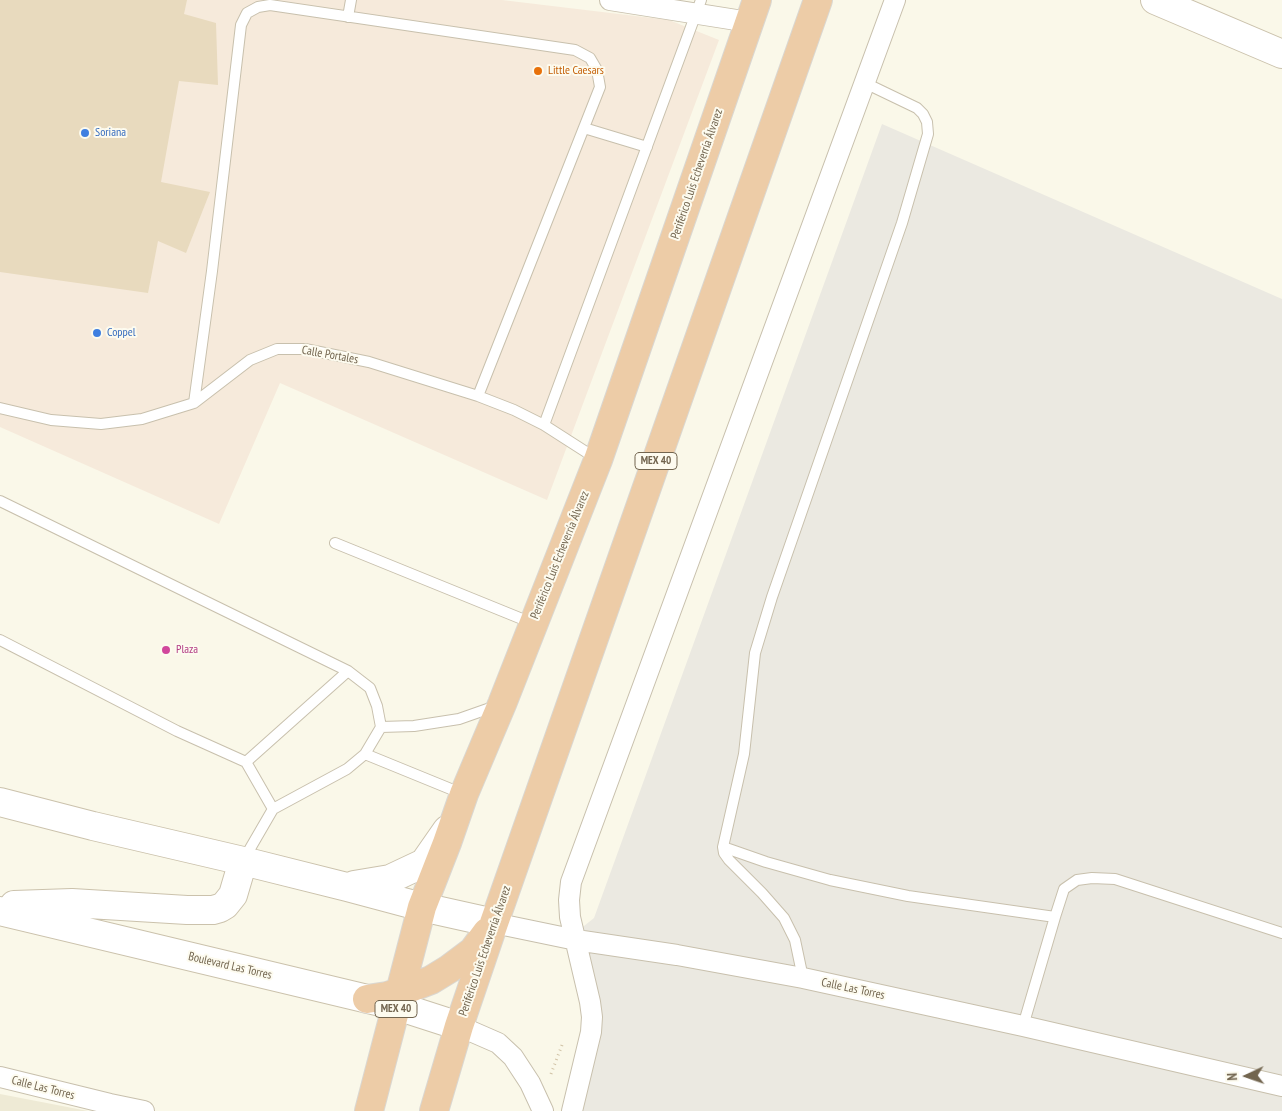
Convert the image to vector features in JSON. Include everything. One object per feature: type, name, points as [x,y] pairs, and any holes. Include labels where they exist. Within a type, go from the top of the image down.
[{"type":"highway","name":"Periférico Luis Echeverría Álvarez","points":[[434,1111],[459,1026],[494,923],[818,0]]},
{"type":"highway","name":"Periférico Luis Echeverría Álvarez","points":[[369,1111],[422,907],[598,460],[753,11]]},
{"type":"highway","points":[[368,999],[387,996],[398,999],[431,980],[449,969],[473,950],[494,923]]},
{"type":"main road","points":[[1155,0],[1282,54]]},
{"type":"main road","points":[[0,802],[422,907]]},
{"type":"main road","points":[[347,887],[390,879],[424,863],[460,807]]},
{"type":"main road","points":[[0,821],[47,830],[93,826]]},
{"type":"main road","points":[[0,905],[72,903],[214,910],[225,905],[233,894],[243,861]]},
{"type":"main road","name":"Calle Las Torres","points":[[422,907],[494,923]]},
{"type":"main road","name":"Boulevard Las Torres","points":[[0,911],[368,999]]},
{"type":"main road","points":[[398,999],[459,1026]]},
{"type":"street","points":[[610,0],[753,11]]},
{"type":"street","points":[[572,1111],[591,1032],[592,1017],[570,917],[571,882],[895,0]]},
{"type":"street","name":"Calle Las Torres","points":[[494,923],[576,940],[678,955],[803,978],[1023,1026],[1282,1086]]},
{"type":"street","points":[[459,1026],[498,1043],[513,1057],[530,1083],[543,1111]]},
{"type":"street","name":"Calle Las Torres","points":[[0,1077],[123,1109]]},
{"type":"lane","points":[[348,16],[351,0]]},
{"type":"lane","points":[[194,403],[212,271],[241,25],[247,13],[258,7],[270,5],[575,50],[590,58],[597,70],[600,87],[478,396]]},
{"type":"lane","points":[[544,425],[698,7]]},
{"type":"lane","points":[[803,978],[795,940],[784,918],[729,860],[724,853],[723,847],[744,754],[755,653],[772,598],[902,224],[928,134],[927,122],[923,114],[916,108],[865,83]]},
{"type":"lane","points":[[584,128],[647,147]]},
{"type":"lane","name":"Calle Portales","points":[[0,408],[51,420],[101,424],[142,419],[194,403],[250,360],[277,349],[305,349],[370,362],[478,396],[514,410],[544,425],[598,460]]},
{"type":"lane","points":[[0,501],[348,671],[370,688],[378,706],[381,727],[365,754],[347,769],[273,809],[243,861]]},
{"type":"lane","points":[[335,543],[533,623]]},
{"type":"lane","points":[[0,640],[177,731],[246,762],[273,809]]},
{"type":"lane","points":[[246,762],[348,671]]},
{"type":"lane","points":[[381,727],[414,726],[458,719],[502,704]]},
{"type":"lane","points":[[365,754],[460,807]]},
{"type":"lane","points":[[723,847],[766,862],[830,880],[908,896],[1055,917]]},
{"type":"lane","points":[[1023,1026],[1064,889],[1077,880],[1092,878],[1115,879],[1282,933]]},
{"type":"shaded area","points":[[0,0],[502,0],[669,20],[719,40],[547,500],[280,383],[219,524],[0,427]]},
{"type":"shaded area","points":[[882,124],[1282,299],[1282,1111],[566,1111],[589,1020],[569,938],[594,918]]},
{"type":"shaded area","points":[[0,1094],[88,1111],[0,1111]]},
{"type":"building","name":"Soriana","points":[[0,0],[187,0],[184,14],[216,23],[218,85],[179,81],[161,182],[210,192],[186,253],[158,241],[148,293],[0,272]]},
{"type":"place","name":"Little Caesars","points":[[538,71]]},
{"type":"place","name":"Soriana","points":[[85,133]]},
{"type":"place","name":"Coppel","points":[[97,333]]},
{"type":"place","name":"Plaza","points":[[166,650]]}]
